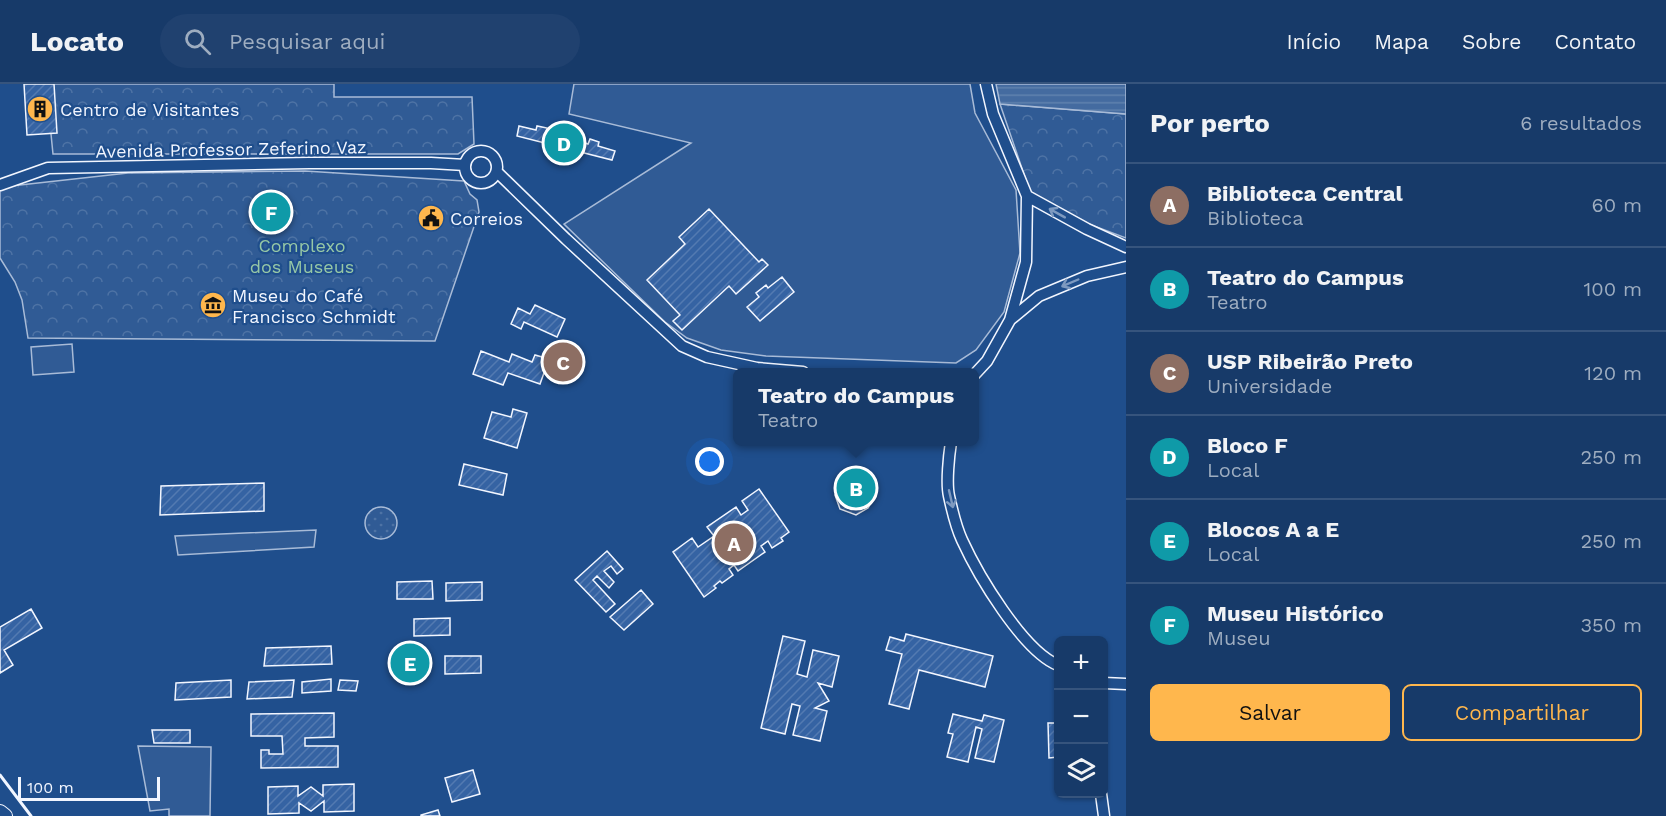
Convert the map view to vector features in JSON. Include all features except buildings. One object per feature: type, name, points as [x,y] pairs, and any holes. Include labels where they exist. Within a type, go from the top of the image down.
[{"type":"main road","points":[[0,812],[5,816]]},
{"type":"street","points":[[979,370],[987,361],[1010,320],[1026,262],[1027,196],[993,114],[986,84]]},
{"type":"street","points":[[481,151],[486,152],[491,154],[497,162],[497,172],[491,181],[480,184],[468,178],[465,165],[470,155],[481,151]]},
{"type":"street","name":"Avenida Professor Zeferino Vaz","points":[[0,185],[48,168],[309,163],[465,165]]},
{"type":"street","points":[[497,172],[682,346],[707,357],[758,368]]},
{"type":"street","points":[[1027,196],[1087,229],[1126,247]]},
{"type":"street","points":[[1010,320],[1039,296],[1088,276],[1126,267]]},
{"type":"street","points":[[951,446],[948,494],[962,539],[985,581],[1017,630],[1054,663]]},
{"type":"street","points":[[1108,683],[1126,684]]},
{"type":"street","points":[[1102,798],[1104,816]]},
{"type":"green space","points":[[46,84],[334,84],[334,97],[472,97],[474,144],[458,154],[53,154]]},
{"type":"green space","points":[[1000,104],[1126,114],[1126,238],[1086,223],[1030,192]]},
{"type":"green space","name":"Complexo dos Museus","points":[[305,171],[464,181],[470,194],[477,200],[479,212],[435,341],[28,338],[22,300],[15,282],[0,258],[0,188],[128,173]]},
{"type":"green space","points":[[381,507],[393,511],[397,523],[393,535],[381,539],[369,535],[365,523],[369,511]]},
{"type":"shaded area","points":[[574,84],[970,84],[975,113],[1016,190],[1020,253],[1004,312],[976,350],[956,363],[766,356],[721,350],[687,338],[665,322],[564,224],[691,143],[569,114]]},
{"type":"shaded area","points":[[996,84],[1126,84],[1126,114],[1000,104]]},
{"type":"shaded area","points":[[72,344],[74,372],[33,375],[31,347]]},
{"type":"shaded area","points":[[316,530],[314,547],[178,555],[175,536]]},
{"type":"shaded area","points":[[138,746],[211,747],[210,816],[169,816],[169,809],[150,811]]},
{"type":"wall","points":[[0,775],[31,816]]},
{"type":"place","name":"Centro de Visitantes","points":[[40,109]]},
{"type":"place","name":"Bloco F","points":[[564,143]]},
{"type":"place","name":"Museu Histórico","points":[[271,212]]},
{"type":"place","name":"Correios","points":[[431,218]]},
{"type":"place","name":"Museu do Café Francisco Schmidt","points":[[213,305]]},
{"type":"place","name":"USP Ribeirão Preto","points":[[563,362]]},
{"type":"place","name":"Teatro do Campus","points":[[856,488]]},
{"type":"place","name":"Biblioteca Central","points":[[734,543]]},
{"type":"place","name":"Blocos A a E","points":[[410,663]]}]
